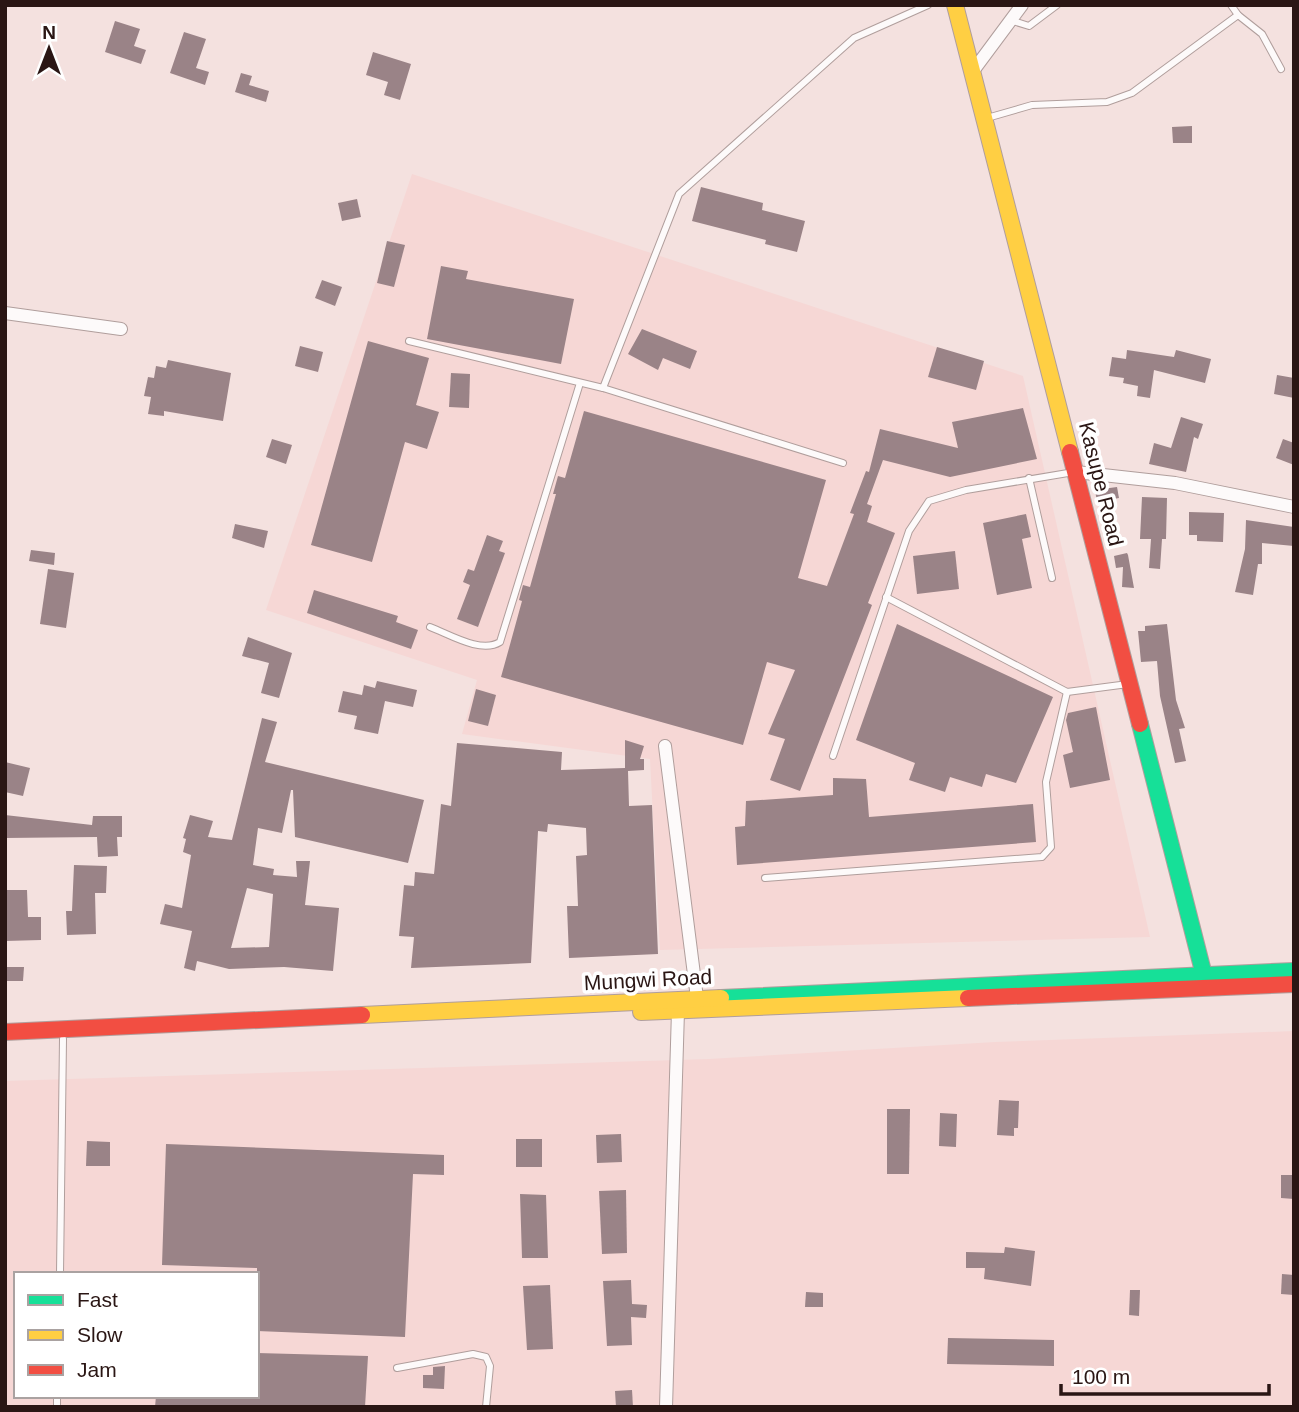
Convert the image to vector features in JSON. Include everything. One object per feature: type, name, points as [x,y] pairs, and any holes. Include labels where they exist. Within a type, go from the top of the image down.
[{"type":"main road","name":"Kasupe Road","points":[[955,5],[1205,980]]},
{"type":"main road","name":"Mungwi Road","points":[[5,1042],[678,1010],[1205,980],[1294,971]]},
{"type":"main road","name":"Mungwi Road","points":[[5,1032],[697,999],[1205,980],[1294,984]]},
{"type":"street","points":[[973,71],[1013,21],[1022,5]]},
{"type":"street","points":[[5,313],[121,329]]},
{"type":"street","points":[[1076,472],[1175,483],[1294,507]]},
{"type":"street","points":[[665,747],[697,999]]},
{"type":"street","points":[[666,1407],[678,1010]]},
{"type":"lane","points":[[603,388],[679,194],[854,38],[928,5]]},
{"type":"lane","points":[[1013,21],[1029,26],[1058,5]]},
{"type":"lane","points":[[1231,5],[1238,15],[1262,34],[1281,69]]},
{"type":"lane","points":[[985,119],[1032,105],[1107,102],[1132,93],[1238,15]]},
{"type":"lane","points":[[409,341],[603,388],[843,463]]},
{"type":"lane","points":[[430,627],[481,646],[493,646],[500,642],[580,383]]},
{"type":"lane","points":[[833,756],[909,531],[929,501],[966,490],[1076,472]]},
{"type":"lane","points":[[1029,478],[1052,578]]},
{"type":"lane","points":[[886,597],[1067,692],[1130,684]]},
{"type":"lane","points":[[765,878],[1042,857],[1051,847],[1046,782],[1067,692]]},
{"type":"lane","points":[[60,1272],[63,1039]]},
{"type":"lane","points":[[397,1367],[473,1354],[485,1357],[490,1366],[486,1407]]},
{"type":"shaded area","points":[[412,174],[1023,376],[1150,937],[660,950],[650,759],[462,734],[477,680],[266,610]]},
{"type":"shaded area","points":[[1294,1031],[1294,1407],[5,1407],[5,1081],[709,1059],[995,1042]]},
{"type":"building","points":[[115,21],[140,29],[134,46],[146,50],[141,64],[105,52]]},
{"type":"building","points":[[184,32],[206,39],[196,68],[209,72],[205,85],[170,73]]},
{"type":"building","points":[[373,52],[411,64],[400,100],[384,95],[388,82],[366,75]]},
{"type":"building","points":[[241,73],[252,76],[249,85],[269,91],[266,102],[235,92]]},
{"type":"building","points":[[1192,126],[1192,143],[1173,143],[1172,127]]},
{"type":"building","points":[[701,187],[763,203],[762,210],[805,221],[797,252],[765,244],[766,240],[692,221]]},
{"type":"building","points":[[357,199],[361,217],[342,221],[338,203]]},
{"type":"building","points":[[387,241],[405,245],[394,287],[377,283]]},
{"type":"building","points":[[441,266],[468,271],[466,279],[574,299],[561,364],[427,339]]},
{"type":"building","points":[[322,280],[342,287],[335,306],[315,298]]},
{"type":"building","points":[[642,329],[697,351],[690,369],[663,358],[658,370],[628,354]]},
{"type":"building","points":[[368,341],[429,358],[416,405],[439,412],[427,449],[405,442],[372,562],[311,545]]},
{"type":"building","points":[[300,346],[323,352],[318,372],[295,366]]},
{"type":"building","points":[[937,347],[984,361],[976,390],[928,377]]},
{"type":"building","points":[[1127,350],[1174,357],[1176,350],[1211,359],[1205,383],[1154,370],[1150,398],[1137,396],[1138,386],[1123,383],[1124,378],[1109,376],[1112,357],[1126,359]]},
{"type":"building","points":[[168,360],[231,373],[223,421],[164,411],[164,416],[148,414],[151,397],[144,396],[148,377],[154,378],[156,366],[166,368]]},
{"type":"building","points":[[451,373],[470,374],[469,408],[449,407]]},
{"type":"building","points":[[1277,375],[1294,378],[1294,398],[1274,394]]},
{"type":"building","points":[[1023,408],[1037,459],[950,477],[883,460],[867,504],[872,506],[867,522],[895,533],[868,603],[872,605],[800,791],[770,780],[785,739],[768,734],[795,670],[767,662],[743,745],[501,677],[522,601],[519,600],[523,585],[530,587],[556,494],[553,494],[558,476],[565,478],[584,411],[826,480],[798,578],[827,586],[854,514],[850,513],[866,471],[869,472],[880,429],[958,448],[952,422]]},
{"type":"building","points":[[1181,417],[1203,424],[1198,439],[1194,437],[1186,472],[1149,464],[1154,443],[1171,448]]},
{"type":"building","points":[[272,439],[292,445],[286,464],[266,457]]},
{"type":"building","points":[[1283,439],[1294,443],[1294,465],[1276,458]]},
{"type":"building","points":[[1117,487],[1119,498],[1097,502],[1095,490]]},
{"type":"building","points":[[1142,497],[1167,498],[1166,539],[1162,539],[1160,569],[1149,568],[1151,539],[1140,539]]},
{"type":"building","points":[[1189,512],[1224,513],[1223,542],[1197,541],[1197,535],[1189,535]]},
{"type":"building","points":[[1026,514],[1031,537],[1022,539],[1032,588],[997,595],[983,523]]},
{"type":"building","points":[[1246,520],[1294,527],[1294,546],[1262,543],[1262,564],[1258,564],[1253,595],[1235,592],[1245,549]]},
{"type":"building","points":[[235,524],[268,531],[264,548],[232,538]]},
{"type":"building","points":[[487,535],[503,541],[499,551],[505,553],[478,627],[457,619],[470,585],[463,582],[468,569],[474,571]]},
{"type":"building","points":[[31,550],[55,553],[54,565],[29,561]]},
{"type":"building","points":[[955,551],[959,589],[917,594],[913,556]]},
{"type":"building","points":[[1127,553],[1134,588],[1122,587],[1123,567],[1116,568],[1114,556]]},
{"type":"building","points":[[48,569],[74,573],[66,628],[40,624]]},
{"type":"building","points":[[314,590],[398,616],[396,622],[418,630],[411,649],[307,613]]},
{"type":"building","points":[[897,624],[1053,697],[1016,783],[986,774],[982,787],[950,777],[945,792],[909,780],[915,763],[856,740]]},
{"type":"building","points":[[1167,624],[1176,700],[1185,728],[1179,729],[1186,761],[1175,763],[1160,696],[1157,661],[1141,662],[1138,631],[1145,631],[1145,626]]},
{"type":"building","points":[[248,637],[292,653],[279,698],[261,693],[269,663],[242,656]]},
{"type":"building","points":[[377,681],[417,690],[413,707],[385,701],[378,734],[354,729],[357,716],[338,712],[343,691],[362,695],[364,685],[375,688]]},
{"type":"building","points":[[476,689],[496,695],[488,726],[468,721]]},
{"type":"building","points":[[1096,707],[1110,780],[1070,788],[1063,755],[1073,752],[1066,720],[1068,713]]},
{"type":"building","points":[[262,718],[277,722],[265,762],[424,800],[408,863],[295,837],[293,790],[282,833],[258,828],[253,865],[274,869],[273,875],[297,877],[296,861],[310,861],[305,905],[339,908],[333,971],[284,967],[229,969],[197,961],[195,971],[184,968],[192,931],[160,924],[165,904],[182,908],[191,855],[183,852],[186,839],[183,838],[190,815],[213,821],[208,837],[232,840]],"holes":[[[247,888],[273,894],[269,947],[231,948]]]},
{"type":"building","points":[[625,740],[644,746],[640,759],[644,759],[644,770],[628,771],[629,806],[652,805],[658,954],[569,958],[567,906],[578,906],[576,856],[587,855],[586,828],[548,824],[547,832],[538,831],[531,963],[411,968],[414,937],[399,936],[404,885],[414,886],[415,872],[434,874],[441,804],[451,806],[457,743],[562,752],[561,770],[625,768]]},
{"type":"building","points":[[5,762],[30,768],[23,796],[5,792]]},
{"type":"building","points":[[833,778],[866,779],[869,817],[1033,804],[1036,842],[737,865],[735,827],[745,826],[746,801],[833,795]]},
{"type":"building","points":[[5,815],[92,825],[93,816],[122,816],[122,837],[117,837],[118,856],[98,857],[97,837],[5,838]]},
{"type":"building","points":[[74,865],[107,866],[106,893],[95,893],[96,934],[67,935],[66,911],[72,911]]},
{"type":"building","points":[[5,890],[27,890],[28,917],[41,917],[41,940],[5,941]]},
{"type":"building","points":[[5,967],[24,967],[23,981],[5,981]]},
{"type":"building","points":[[999,1100],[1019,1101],[1018,1128],[1014,1128],[1014,1136],[997,1135]]},
{"type":"building","points":[[887,1109],[910,1109],[909,1174],[887,1174]]},
{"type":"building","points":[[940,1113],[957,1114],[956,1147],[939,1146]]},
{"type":"building","points":[[621,1134],[622,1162],[597,1163],[596,1135]]},
{"type":"building","points":[[516,1139],[542,1139],[542,1167],[516,1167]]},
{"type":"building","points":[[87,1141],[110,1142],[110,1166],[86,1166]]},
{"type":"building","points":[[166,1144],[444,1155],[444,1175],[413,1174],[405,1337],[259,1331],[257,1268],[162,1265]]},
{"type":"building","points":[[1281,1175],[1294,1175],[1294,1199],[1281,1198]]},
{"type":"building","points":[[626,1190],[627,1253],[602,1254],[599,1191]]},
{"type":"building","points":[[520,1194],[546,1195],[548,1258],[522,1258]]},
{"type":"building","points":[[1005,1247],[1035,1251],[1031,1286],[984,1279],[985,1268],[966,1268],[966,1252],[1004,1253]]},
{"type":"building","points":[[1282,1274],[1294,1275],[1294,1295],[1281,1294]]},
{"type":"building","points":[[631,1280],[632,1304],[647,1305],[646,1318],[631,1317],[632,1345],[607,1346],[603,1281]]},
{"type":"building","points":[[550,1285],[553,1349],[527,1350],[523,1286]]},
{"type":"building","points":[[1130,1290],[1140,1290],[1139,1316],[1129,1315]]},
{"type":"building","points":[[806,1292],[823,1293],[823,1307],[805,1307]]},
{"type":"building","points":[[948,1338],[1054,1340],[1054,1366],[947,1364]]},
{"type":"building","points":[[259,1353],[368,1356],[365,1407],[155,1407],[156,1398],[259,1398]]},
{"type":"building","points":[[445,1366],[444,1389],[423,1388],[423,1375],[433,1375],[433,1367]]},
{"type":"building","points":[[632,1390],[633,1407],[616,1407],[615,1391]]},
{"type":"traffic: fast","points":[[1140,724],[1206,983]]},
{"type":"traffic: fast","points":[[721,998],[1294,971]]},
{"type":"traffic: slow","points":[[955,5],[1070,452]]},
{"type":"traffic: slow","points":[[362,1015],[721,998]]},
{"type":"traffic: slow","points":[[641,1012],[968,998]]},
{"type":"traffic: jam","points":[[1070,452],[1140,724]]},
{"type":"traffic: jam","points":[[968,998],[1294,984]]},
{"type":"traffic: jam","points":[[5,1032],[362,1015]]}]
